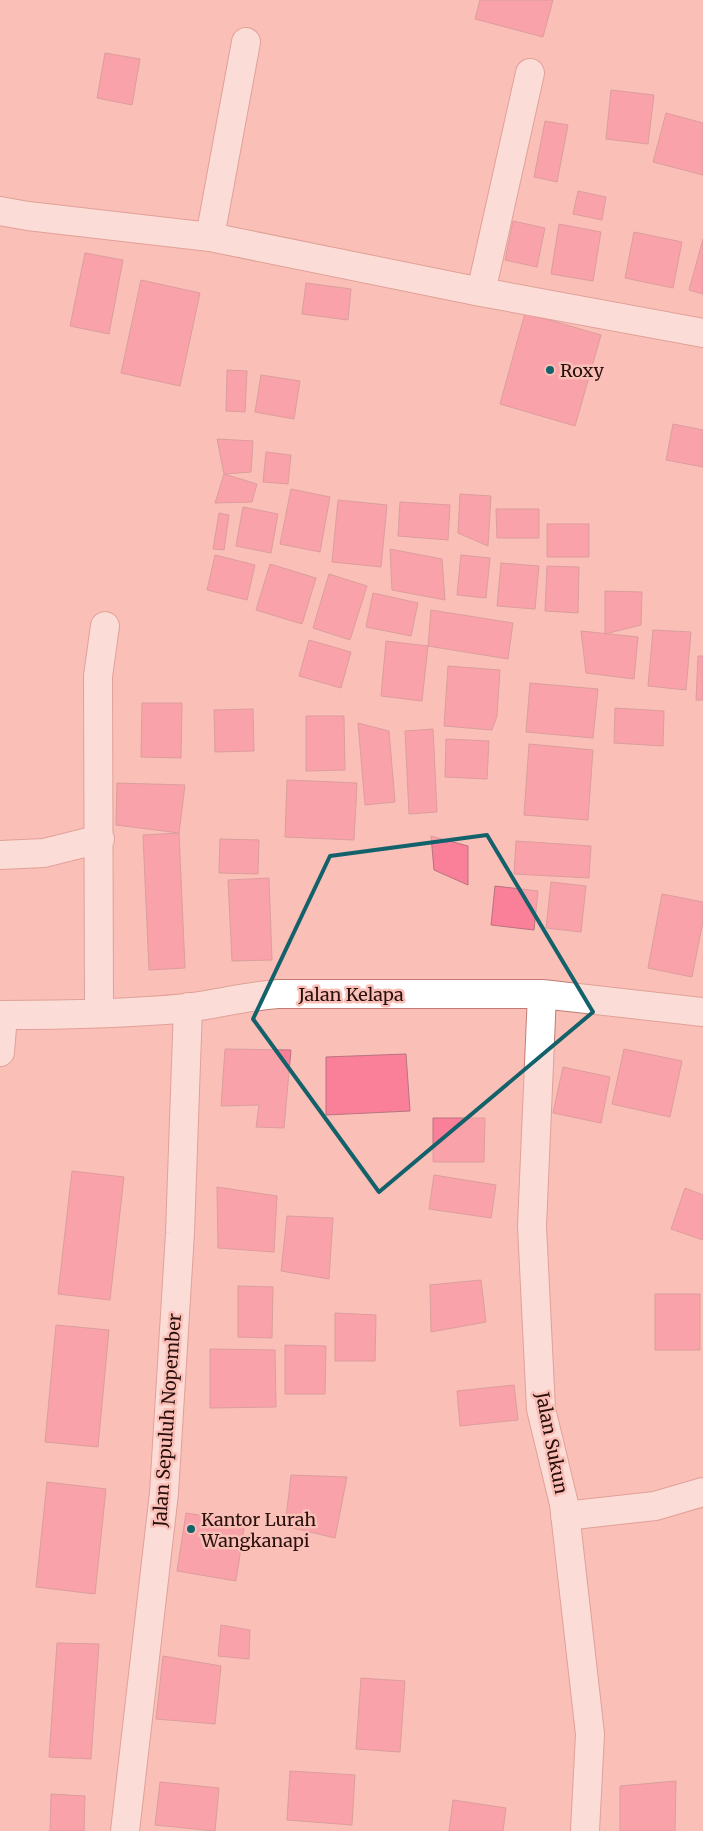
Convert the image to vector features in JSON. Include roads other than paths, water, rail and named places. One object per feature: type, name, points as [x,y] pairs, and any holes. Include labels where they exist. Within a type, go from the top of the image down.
[{"type":"street","points":[[210,237],[246,42]]},
{"type":"street","points":[[481,292],[530,73]]},
{"type":"street","points":[[0,211],[28,216],[210,237],[481,292],[703,333]]},
{"type":"street","points":[[99,1013],[100,839],[97,812],[98,676],[105,626]]},
{"type":"street","points":[[0,855],[44,853],[100,839]]},
{"type":"street","name":"Jalan Kelapa","points":[[2,1015],[99,1013],[188,1008],[247,996],[278,994],[542,994],[703,1012]]},
{"type":"street","name":"Jalan Sukun","points":[[542,994],[533,1245],[541,1409],[565,1516],[590,1734],[585,1831]]},
{"type":"street","name":"Jalan Sepuluh Nopember","points":[[125,1831],[164,1494],[180,1232],[188,1008]]},
{"type":"street","points":[[0,1052],[2,1015]]},
{"type":"street","points":[[565,1516],[655,1506],[703,1492]]},
{"type":"place","name":"Roxy","points":[[550,370]]},
{"type":"place","name":"Kantor Lurah Wangkanapi","points":[[191,1529]]}]
